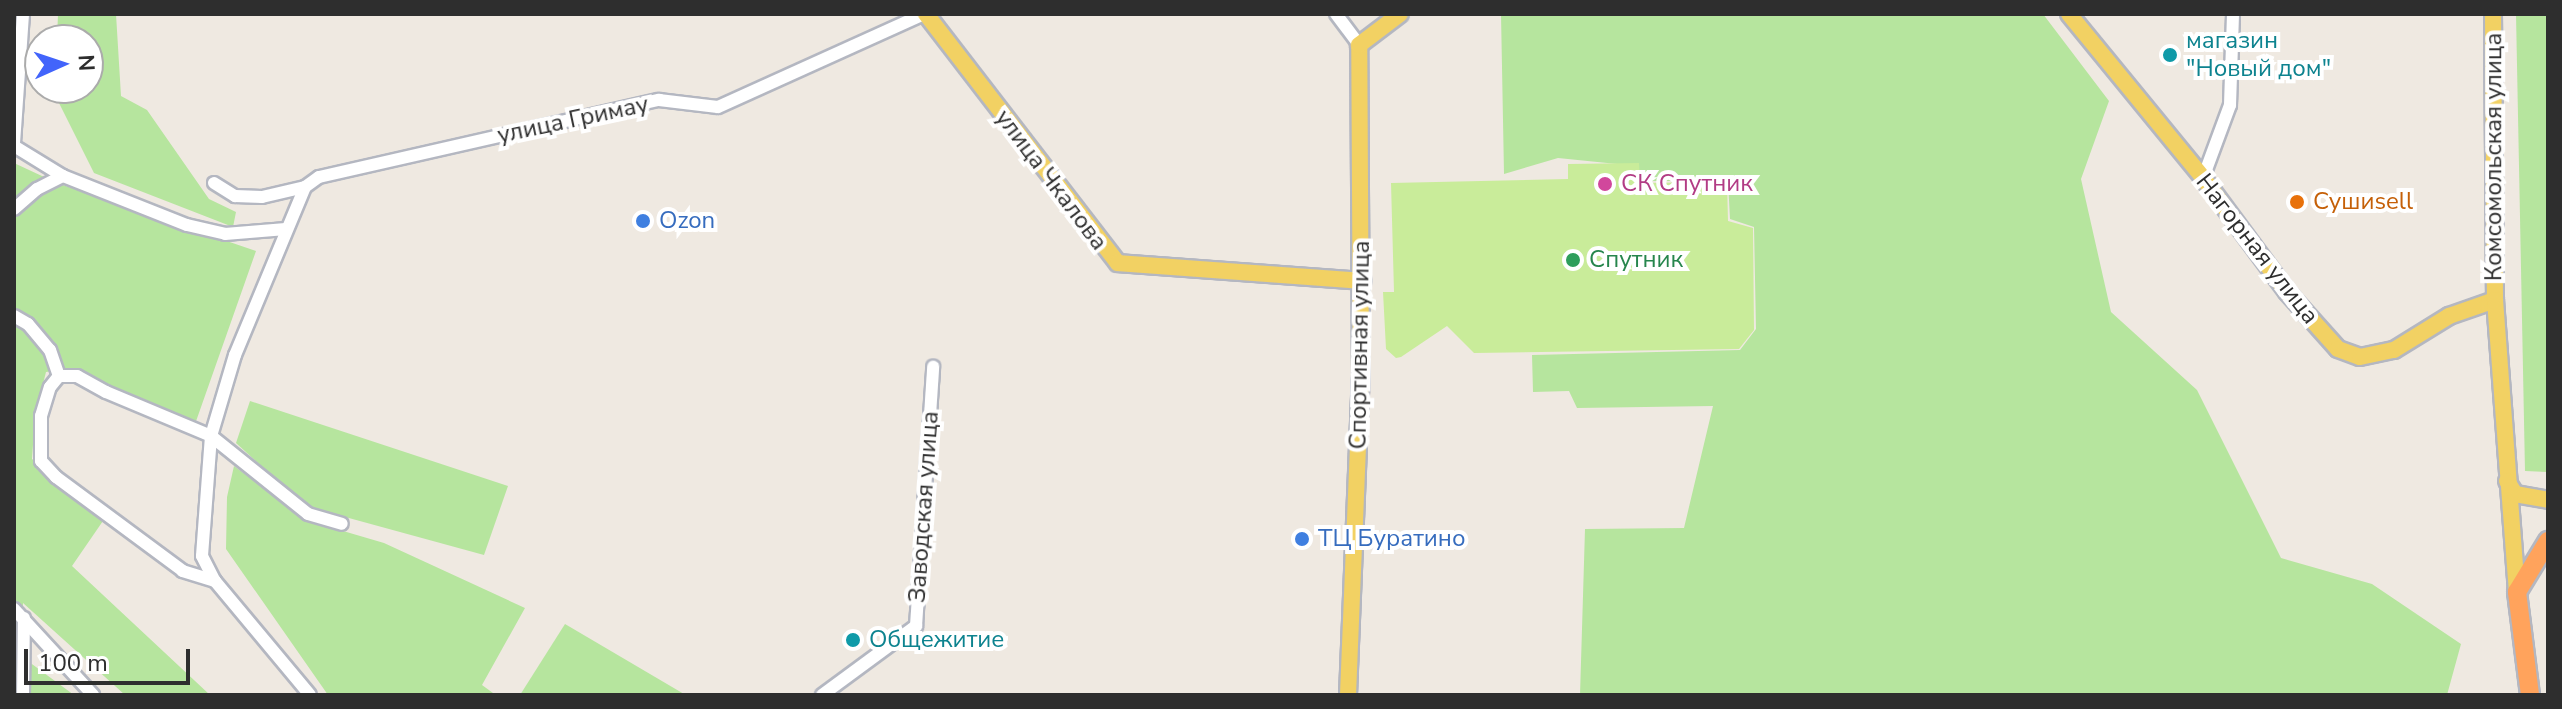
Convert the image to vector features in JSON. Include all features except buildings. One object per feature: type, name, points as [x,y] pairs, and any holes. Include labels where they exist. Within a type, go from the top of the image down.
[{"type":"highway","points":[[2530,695],[2517,592],[2548,541]]},
{"type":"main road","name":"улица Чкалова","points":[[925,14],[1118,263],[1362,281]]},
{"type":"main road","points":[[1359,45],[1400,14]]},
{"type":"main road","name":"Нагорная улица","points":[[2069,14],[2203,178],[2287,292],[2338,349],[2360,357],[2394,350],[2449,316],[2495,300]]},
{"type":"main road","name":"Комсомольская улица","points":[[2493,14],[2495,300],[2506,480],[2517,592]]},
{"type":"main road","name":"Спортивная улица","points":[[1348,695],[1362,281],[1359,45]]},
{"type":"main road","points":[[2506,480],[2515,494],[2548,500]]},
{"type":"street","points":[[23,14],[14,145],[63,176],[187,225],[225,234],[286,229]]},
{"type":"street","name":"улица Гримау","points":[[214,183],[235,196],[262,197],[305,187],[319,177],[659,100],[718,107],[925,14]]},
{"type":"street","points":[[1336,14],[1359,45]]},
{"type":"street","points":[[2203,178],[2230,105],[2233,14]]},
{"type":"street","points":[[14,209],[37,189],[63,176]]},
{"type":"street","points":[[305,187],[235,355],[211,436],[202,556],[215,581],[310,695]]},
{"type":"street","points":[[14,316],[28,324],[50,350],[59,376]]},
{"type":"street","name":"Заводская улица","points":[[822,695],[916,626],[933,367]]},
{"type":"street","points":[[59,376],[77,376],[106,392],[211,436],[308,514],[342,524]]},
{"type":"street","points":[[59,376],[50,387],[41,416],[41,461],[56,477],[183,571],[215,581]]},
{"type":"street","points":[[19,613],[23,695]]},
{"type":"street","points":[[19,613],[93,695]]},
{"type":"green space","points":[[58,14],[116,14],[121,96],[147,110],[209,199],[236,212],[233,227],[94,173],[60,104],[104,104],[104,24],[58,24]]},
{"type":"green space","points":[[1501,14],[2043,14],[2109,101],[2081,179],[2111,312],[2197,390],[2281,558],[2372,584],[2461,644],[2447,695],[1580,695],[1585,529],[1684,528],[1713,406],[1577,408],[1569,391],[1533,392],[1532,355],[1740,350],[1756,329],[1754,227],[1730,219],[1728,181],[1641,181],[1627,165],[1558,158],[1504,174]]},
{"type":"green space","points":[[2516,14],[2548,14],[2548,472],[2525,471]]},
{"type":"green space","points":[[14,163],[57,183],[256,251],[194,427],[69,369],[46,372],[35,416],[32,459],[105,518],[72,566],[210,695],[125,695],[23,603],[21,656],[74,695],[14,695]]},
{"type":"green space","name":"Спутник","points":[[1639,163],[1640,183],[1727,182],[1728,221],[1753,228],[1754,330],[1739,349],[1474,353],[1447,326],[1401,357],[1396,358],[1386,349],[1383,292],[1394,292],[1391,183],[1568,179],[1568,164]]},
{"type":"green space","points":[[250,401],[508,486],[484,555],[305,506],[236,443]]},
{"type":"green space","points":[[234,466],[309,521],[384,543],[525,608],[482,685],[493,693],[328,695],[226,549],[227,497]]},
{"type":"green space","points":[[565,624],[684,694],[685,695],[520,695]]},
{"type":"place","name":"магазин \"Новый дом\"","points":[[2170,55]]},
{"type":"place","name":"СК Спутник","points":[[1605,184]]},
{"type":"place","name":"Сушиsell","points":[[2297,202]]},
{"type":"place","name":"Ozon","points":[[643,221]]},
{"type":"place","name":"Спутник","points":[[1573,260]]},
{"type":"place","name":"ТЦ Буратино","points":[[1302,539]]},
{"type":"place","name":"Общежитие","points":[[853,640]]}]
